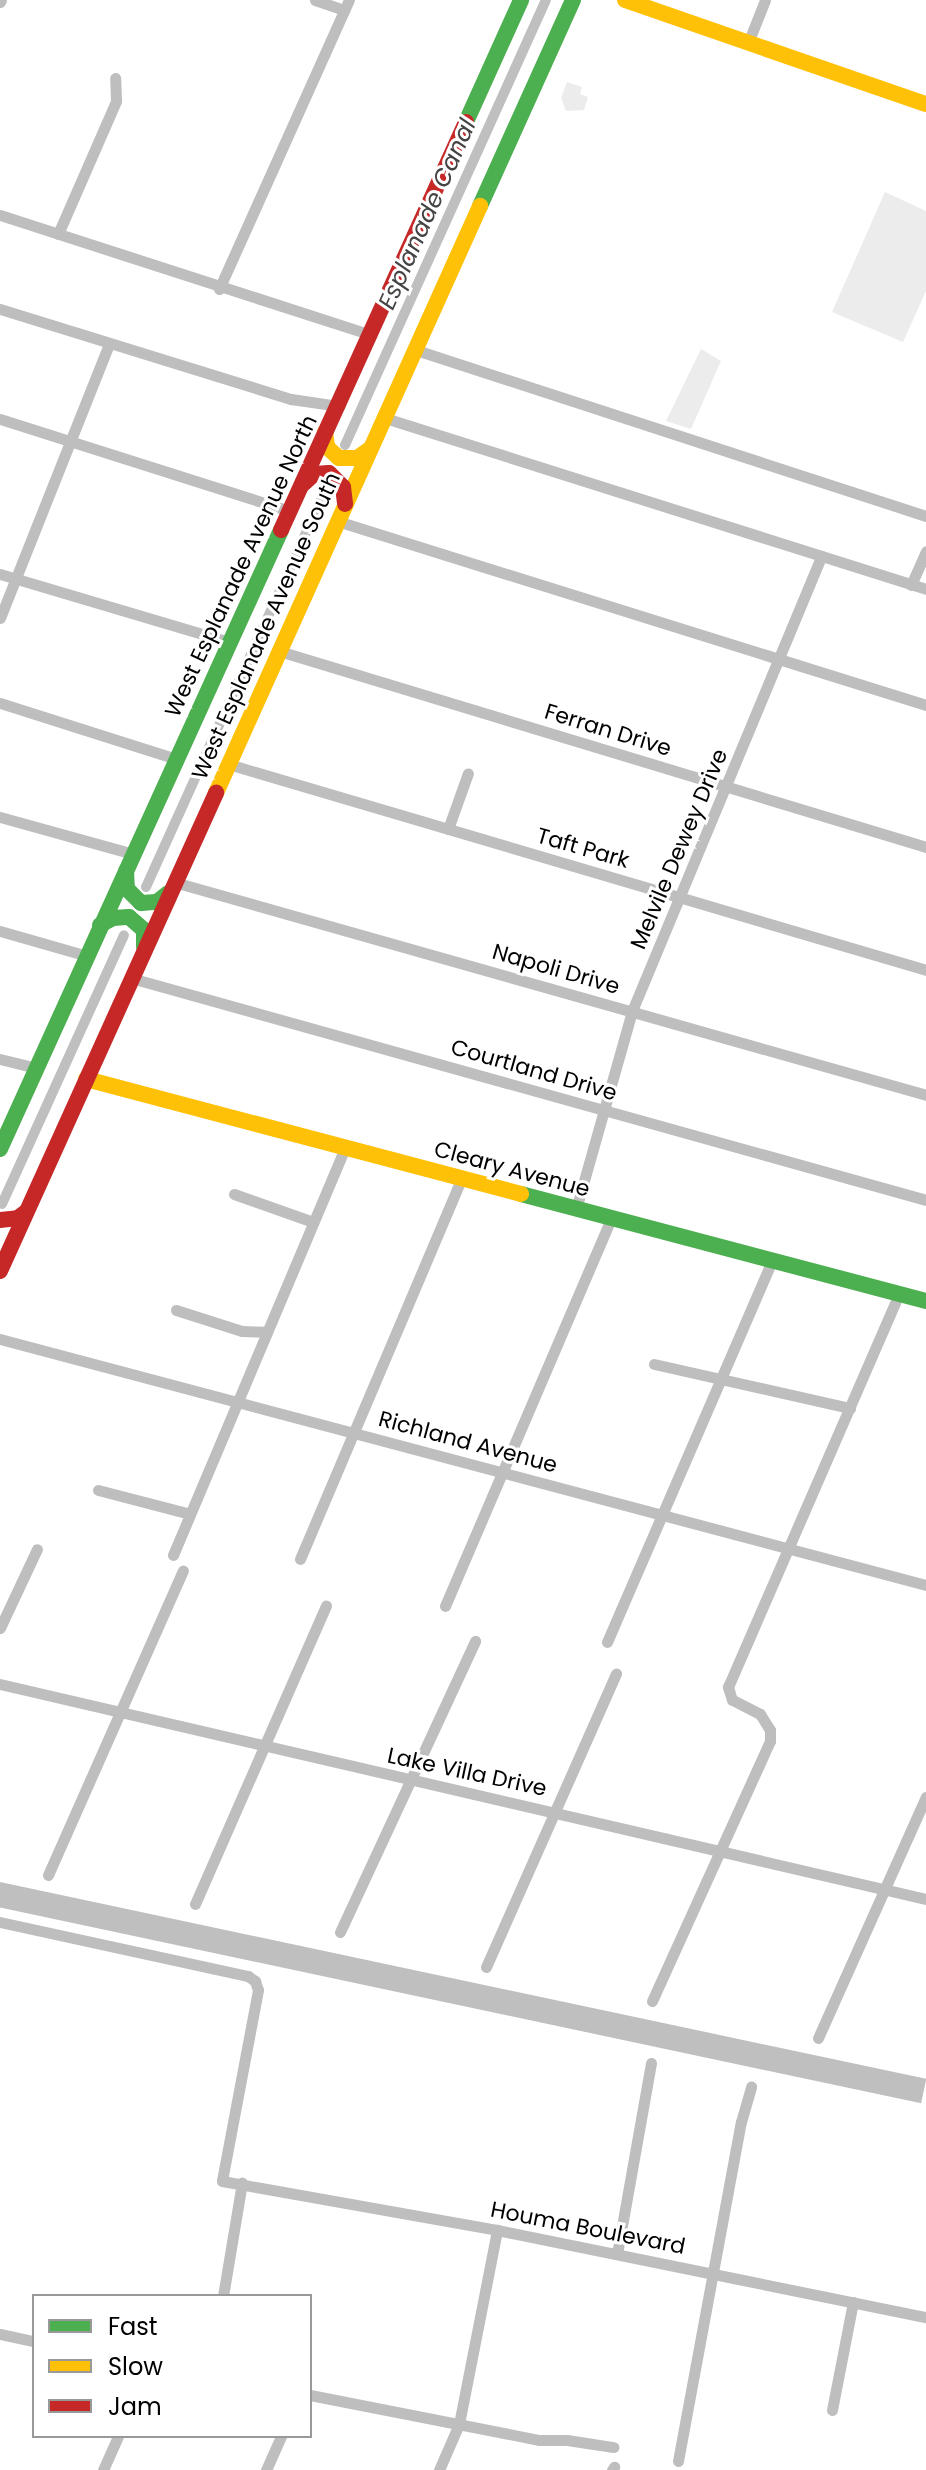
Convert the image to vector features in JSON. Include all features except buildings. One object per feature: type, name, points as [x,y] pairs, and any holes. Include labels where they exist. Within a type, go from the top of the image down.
[{"type":"main road","name":"West Esplanade Avenue North","points":[[0,1149],[521,0]]},
{"type":"main road","name":"West Esplanade Avenue South","points":[[0,1270],[573,0]]},
{"type":"main road","points":[[625,0],[926,104]]},
{"type":"main road","points":[[325,432],[327,447],[339,458],[357,458],[370,449]]},
{"type":"main road","points":[[303,484],[314,474],[329,473],[343,487],[346,495],[341,513]]},
{"type":"main road","points":[[130,862],[127,889],[141,903],[157,902],[172,887]]},
{"type":"main road","points":[[100,925],[113,918],[129,917],[144,930],[144,949]]},
{"type":"main road","name":"Cleary Avenue","points":[[86,1079],[926,1301]]},
{"type":"main road","points":[[0,1220],[18,1218],[26,1212]]},
{"type":"main road","points":[[0,1259],[0,1270]]},
{"type":"street","points":[[219,289],[346,5],[315,0]]},
{"type":"street","points":[[748,43],[765,0]]},
{"type":"street","points":[[58,234],[116,101],[115,78]]},
{"type":"street","points":[[0,215],[219,289],[371,335]]},
{"type":"street","points":[[0,309],[291,399],[339,406]]},
{"type":"street","points":[[0,618],[109,344]]},
{"type":"street","points":[[416,350],[926,516]]},
{"type":"street","points":[[385,418],[926,589]]},
{"type":"street","points":[[0,419],[290,511]]},
{"type":"street","points":[[341,513],[926,705]]},
{"type":"street","points":[[911,585],[926,551]]},
{"type":"street","name":"Melvile Dewey Drive","points":[[576,1209],[632,1011],[682,898],[821,556]]},
{"type":"street","points":[[0,574],[230,642]]},
{"type":"street","name":"Ferran Drive","points":[[279,651],[926,847]]},
{"type":"street","points":[[0,703],[177,759]]},
{"type":"street","name":"Taft Park","points":[[228,764],[926,970]]},
{"type":"street","points":[[448,829],[468,773]]},
{"type":"street","points":[[0,817],[130,862]]},
{"type":"street","name":"Napoli Drive","points":[[172,887],[632,1011],[926,1095]]},
{"type":"street","points":[[0,931],[87,956]]},
{"type":"street","name":"Courtland Drive","points":[[131,978],[926,1200]]},
{"type":"street","points":[[0,1059],[36,1068]]},
{"type":"street","points":[[173,1555],[345,1147]]},
{"type":"street","points":[[300,1559],[462,1178]]},
{"type":"street","points":[[234,1194],[313,1222]]},
{"type":"street","points":[[445,1606],[611,1218]]},
{"type":"street","points":[[607,1642],[772,1261]]},
{"type":"street","points":[[652,2001],[770,1741],[770,1730],[760,1714],[732,1700],[730,1682],[899,1294]]},
{"type":"street","points":[[176,1310],[242,1331],[266,1332]]},
{"type":"street","name":"Richland Avenue","points":[[0,1339],[926,1585]]},
{"type":"street","points":[[654,1364],[850,1408]]},
{"type":"street","points":[[98,1490],[190,1514]]},
{"type":"street","points":[[0,1628],[37,1549]]},
{"type":"street","points":[[48,1875],[183,1571]]},
{"type":"street","points":[[195,1904],[326,1606]]},
{"type":"street","points":[[340,1932],[475,1641]]},
{"type":"street","points":[[486,1967],[616,1674]]},
{"type":"street","name":"Lake Villa Drive","points":[[0,1684],[926,1899]]},
{"type":"street","points":[[818,2038],[926,1797]]},
{"type":"street","points":[[0,1922],[248,1976],[258,1990],[222,2181],[242,2183],[223,2294]]},
{"type":"street","points":[[617,2254],[651,2063]]},
{"type":"street","points":[[678,2461],[741,2122],[751,2086]]},
{"type":"street","name":"Houma Boulevard","points":[[242,2183],[497,2230],[926,2317]]},
{"type":"street","points":[[439,2470],[459,2424],[497,2230]]},
{"type":"street","points":[[832,2410],[853,2302]]},
{"type":"street","points":[[0,2335],[32,2341]]},
{"type":"street","points":[[312,2395],[540,2440],[567,2440],[613,2447]]},
{"type":"street","points":[[103,2470],[117,2438]]},
{"type":"street","points":[[266,2470],[280,2438]]},
{"type":"shaded area","points":[[567,82],[582,87],[580,94],[588,97],[584,110],[566,111],[561,98]]},
{"type":"shaded area","points":[[885,192],[926,211],[926,291],[903,342],[832,312]]},
{"type":"shaded area","points":[[701,349],[721,361],[691,429],[666,421]]},
{"type":"shaded area","points":[[0,1882],[926,2079],[921,2103],[0,1908]]},
{"type":"waterway","name":"Esplanade Canal","points":[[345,445],[546,0]]},
{"type":"waterway","name":"Esplanade Canal","points":[[146,887],[325,490]]},
{"type":"waterway","name":"Esplanade Canal","points":[[2,1204],[124,935]]},
{"type":"traffic: fast","points":[[466,122],[521,0]]},
{"type":"traffic: fast","points":[[480,206],[573,0]]},
{"type":"traffic: fast","points":[[0,1149],[281,530]]},
{"type":"traffic: fast","points":[[126,871],[127,889],[141,903],[157,902],[168,893]]},
{"type":"traffic: fast","points":[[100,925],[113,918],[129,917],[144,930],[144,947]]},
{"type":"traffic: fast","points":[[521,1194],[926,1301]]},
{"type":"traffic: slow","points":[[625,0],[926,104]]},
{"type":"traffic: slow","points":[[216,793],[480,206]]},
{"type":"traffic: slow","points":[[325,432],[327,447],[339,458],[357,458],[370,449]]},
{"type":"traffic: slow","points":[[86,1079],[521,1194]]},
{"type":"traffic: jam","points":[[281,530],[466,122]]},
{"type":"traffic: jam","points":[[303,484],[314,474],[329,473],[343,487],[345,504]]},
{"type":"traffic: jam","points":[[0,1271],[216,793]]},
{"type":"traffic: jam","points":[[0,1220],[18,1218],[26,1212]]}]
